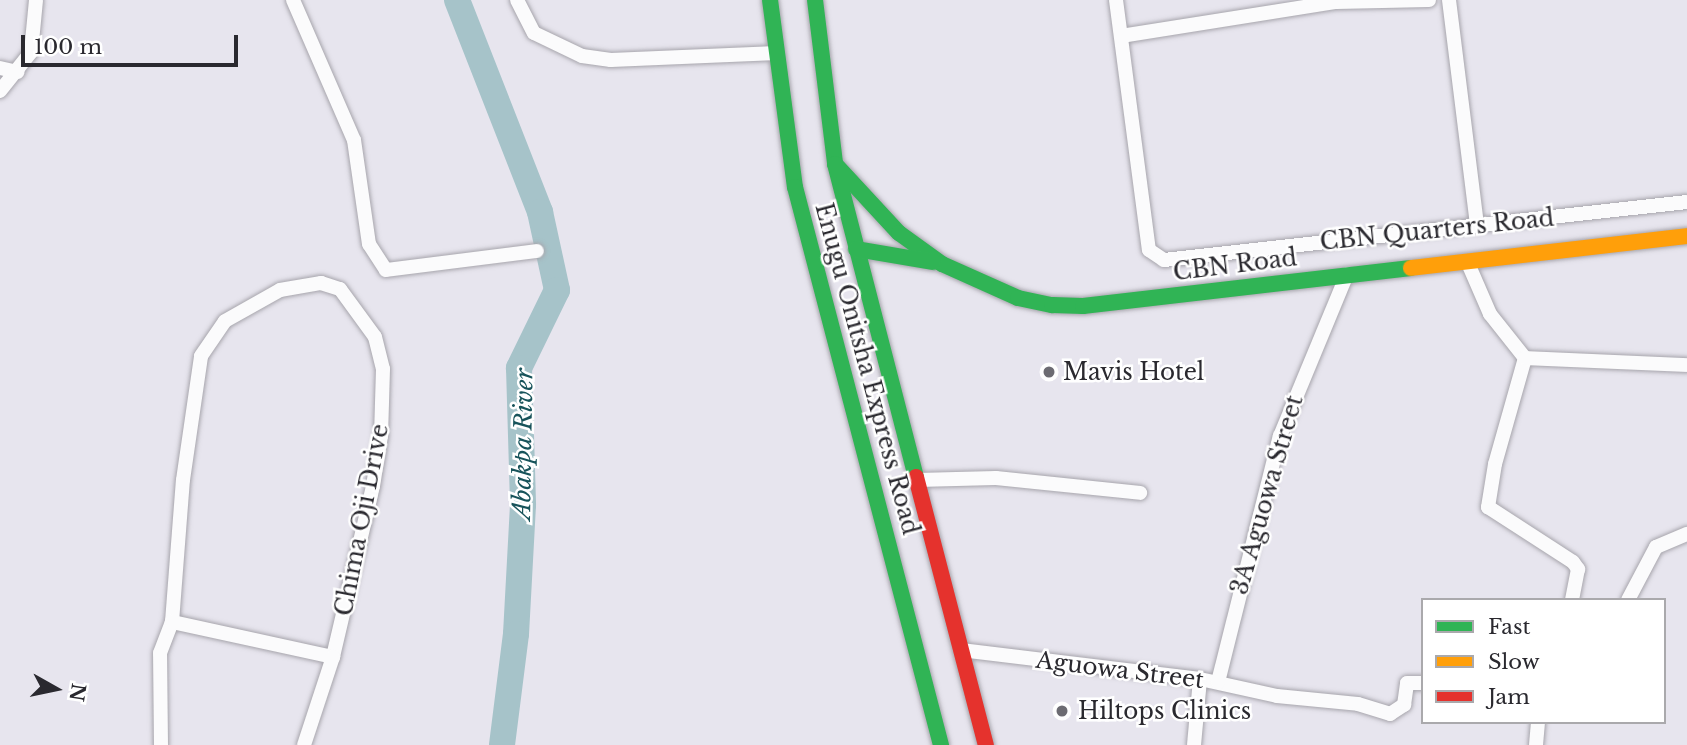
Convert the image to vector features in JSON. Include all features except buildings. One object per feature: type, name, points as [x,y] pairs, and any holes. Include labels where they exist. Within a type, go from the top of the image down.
[{"type":"main road","name":"Enugu Onitsha Express Road","points":[[770,0],[795,187],[941,745]]},
{"type":"main road","name":"Enugu Onitsha Express Road","points":[[815,0],[835,164],[986,745]]},
{"type":"main road","name":"CBN Road","points":[[835,164],[899,233],[942,264],[1018,298],[1052,305],[1083,306],[1687,236]]},
{"type":"main road","points":[[856,249],[942,264]]},
{"type":"street","points":[[0,91],[18,72],[36,36],[36,0]]},
{"type":"street","points":[[293,0],[354,140],[369,244],[386,270],[537,251]]},
{"type":"street","points":[[517,0],[534,33],[582,56],[640,60],[777,53]]},
{"type":"street","name":"CBN Quarters Road","points":[[1116,0],[1149,250],[1155,257],[1178,261],[1687,202]]},
{"type":"street","points":[[1121,36],[1336,2],[1429,0]]},
{"type":"street","points":[[1449,0],[1477,226]]},
{"type":"street","points":[[0,68],[18,72]]},
{"type":"street","points":[[1467,261],[1490,314],[1525,358],[1687,365]]},
{"type":"street","name":"3A Aguowa Street","points":[[1218,682],[1280,436],[1347,275]]},
{"type":"street","name":"Chima Oji Drive","points":[[161,745],[160,653],[172,622],[195,371],[214,330],[240,310],[288,286],[321,283],[340,289],[355,305],[380,347],[383,369],[381,436],[373,486],[333,657],[304,745]]},
{"type":"street","points":[[1525,358],[1495,464],[1488,508],[1573,562],[1578,569],[1572,598]]},
{"type":"street","points":[[918,480],[996,478],[1140,494]]},
{"type":"street","points":[[1629,598],[1656,547],[1687,534]]},
{"type":"street","points":[[172,622],[333,657]]},
{"type":"street","name":"Aguowa Street","points":[[961,650],[1200,679],[1277,696],[1358,704],[1390,714],[1404,705],[1408,684],[1421,683]]},
{"type":"street","points":[[1194,745],[1200,679]]},
{"type":"street","points":[[1536,745],[1538,724]]},
{"type":"waterway","name":"Abakpa River","points":[[457,0],[540,212],[557,290],[519,368],[523,505],[516,634],[502,745]]},
{"type":"traffic: fast","points":[[770,0],[795,187],[941,745]]},
{"type":"traffic: fast","points":[[815,0],[835,164],[916,477]]},
{"type":"traffic: fast","points":[[835,164],[899,233],[942,264],[1018,298],[1052,305],[1083,306],[1411,268]]},
{"type":"traffic: fast","points":[[856,249],[933,262]]},
{"type":"traffic: slow","points":[[1411,268],[1687,236]]},
{"type":"traffic: jam","points":[[916,477],[986,745]]},
{"type":"place","name":"Mavis Hotel","points":[[1049,372]]},
{"type":"place","name":"Hiltops Clinics","points":[[1062,711]]}]
